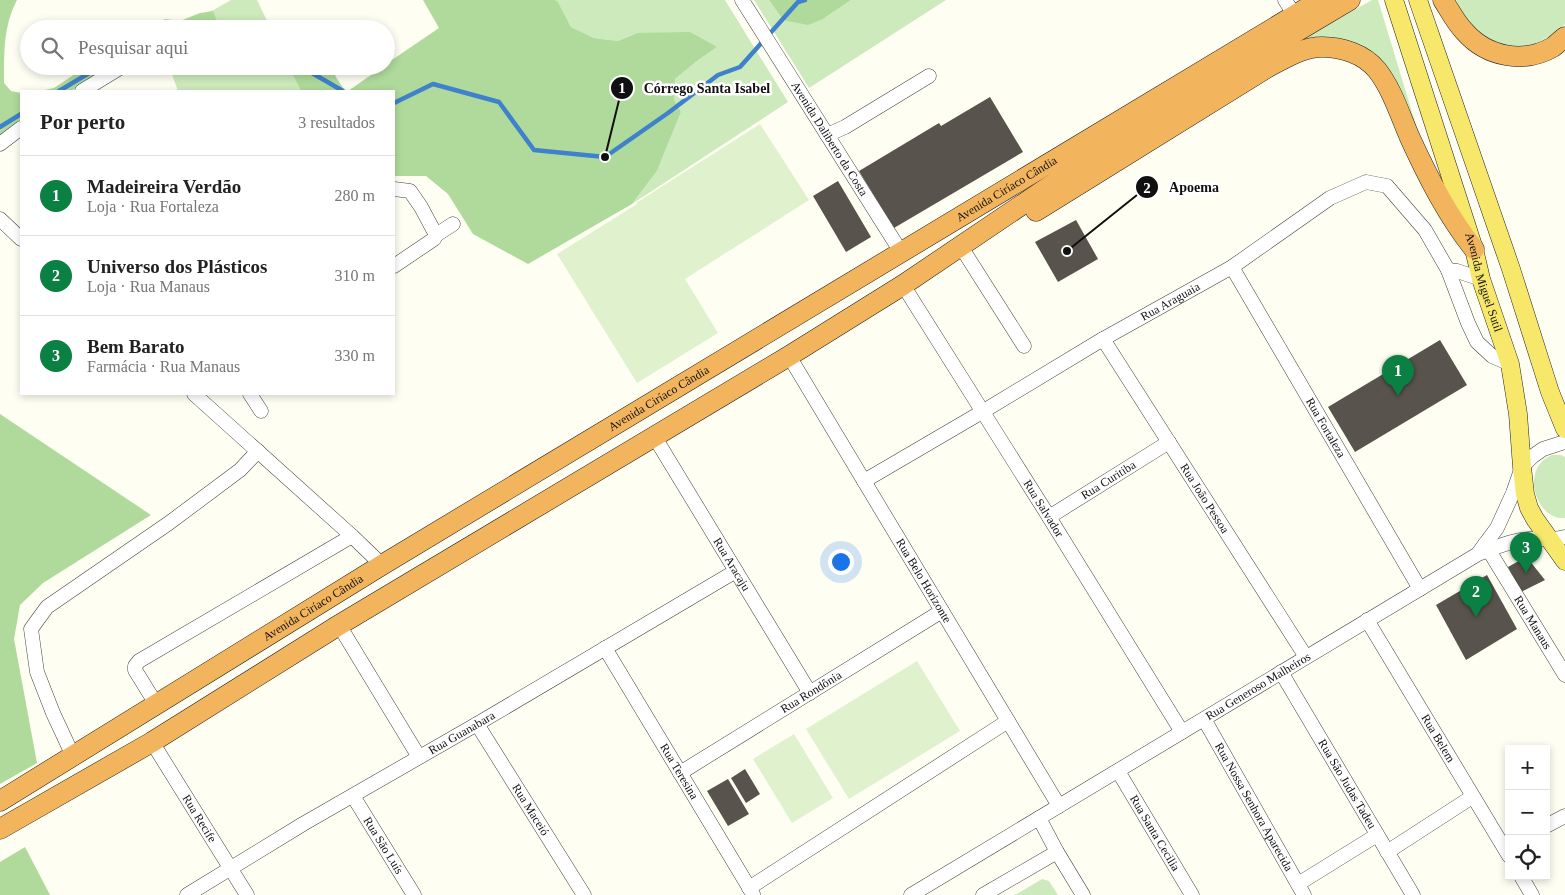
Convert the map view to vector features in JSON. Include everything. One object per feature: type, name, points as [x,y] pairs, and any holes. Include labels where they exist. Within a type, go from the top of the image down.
[{"type":"highway","points":[[0,829],[152,742],[339,626],[789,356],[903,285],[1146,121],[1350,0]]},
{"type":"highway","points":[[1444,0],[1455,20],[1466,33],[1480,46],[1497,54],[1516,57],[1532,54],[1552,47],[1565,37]]},
{"type":"highway","name":"Avenida Ciríaco Cândia","points":[[0,801],[382,565],[1240,48],[1290,8],[1318,1]]},
{"type":"highway","points":[[928,268],[1013,225],[1270,66],[1306,48],[1322,47],[1350,52],[1366,60],[1377,70],[1394,101],[1423,166],[1442,202],[1458,229],[1474,249]]},
{"type":"main road","name":"Avenida Miguel Sutil","points":[[1394,0],[1474,249],[1481,279],[1510,364],[1518,414],[1525,494],[1529,508],[1535,519],[1557,538],[1565,562]]},
{"type":"main road","points":[[1418,0],[1511,269],[1550,392],[1565,429]]},
{"type":"street","name":"Avenida Daliberto da Costa","points":[[742,0],[901,252]]},
{"type":"street","points":[[84,90],[108,75]]},
{"type":"street","points":[[827,135],[845,127],[930,76]]},
{"type":"street","points":[[0,144],[20,129]]},
{"type":"street","name":"Rua Araguaia","points":[[864,481],[1103,339],[1232,267],[1330,198],[1366,182],[1387,186],[1425,230],[1448,270],[1468,323],[1478,342],[1492,356],[1510,364]]},
{"type":"street","points":[[395,189],[410,191],[436,235]]},
{"type":"street","points":[[0,219],[20,238]]},
{"type":"street","points":[[395,265],[453,224]]},
{"type":"street","points":[[963,250],[1024,346]]},
{"type":"street","name":"Rua Fortaleza","points":[[1232,267],[1420,589]]},
{"type":"street","points":[[1448,270],[1481,279]]},
{"type":"street","name":"Rua Salvador","points":[[903,285],[1182,732]]},
{"type":"street","name":"Rua João Pessoa","points":[[1103,339],[1306,657]]},
{"type":"street","name":"Rua Belo Horizonte","points":[[789,356],[1059,806]]},
{"type":"street","points":[[195,395],[382,565]]},
{"type":"street","points":[[251,395],[261,411]]},
{"type":"street","name":"Rua Aracaju","points":[[654,436],[810,693]]},
{"type":"street","name":"Rua Curitiba","points":[[1049,517],[1168,442]]},
{"type":"street","points":[[1485,549],[1505,511],[1522,468],[1533,456],[1543,449],[1565,442]]},
{"type":"street","points":[[74,756],[53,713],[37,672],[31,628],[47,607],[169,523],[240,470],[258,451]]},
{"type":"street","points":[[156,704],[135,670],[135,666],[139,661],[352,536]]},
{"type":"street","name":"Rua Generoso Malheiros","points":[[911,895],[1485,549],[1514,541],[1557,538]]},
{"type":"street","name":"Rua Manaus","points":[[1485,549],[1565,675]]},
{"type":"street","name":"Rua Guanabara","points":[[187,895],[419,756],[477,724],[736,571]]},
{"type":"street","name":"Rua Rondônia","points":[[680,773],[942,611]]},
{"type":"street","name":"Rua Belem","points":[[1367,620],[1472,797],[1505,847]]},
{"type":"street","points":[[339,626],[419,756]]},
{"type":"street","name":"Rua Teresina","points":[[605,648],[751,892]]},
{"type":"street","name":"Rua São Judas Tadeu","points":[[1281,672],[1413,895]]},
{"type":"street","name":"Rua Nossa Senhora Aparecida","points":[[1204,719],[1301,890]]},
{"type":"street","points":[[751,892],[1008,721]]},
{"type":"street","name":"Rua Maceió","points":[[477,724],[584,895]]},
{"type":"street","name":"Rua Recife","points":[[152,742],[247,895]]},
{"type":"street","name":"Rua Santa Cecilia","points":[[1118,771],[1192,895]]},
{"type":"street","name":"Rua São Luís","points":[[353,796],[414,895]]},
{"type":"street","points":[[1387,852],[1472,797]]},
{"type":"street","points":[[1550,824],[1565,816]]},
{"type":"street","points":[[1038,818],[1083,895]]},
{"type":"street","points":[[1301,890],[1377,835]]},
{"type":"street","points":[[984,895],[1057,852]]},
{"type":"street","points":[[1523,880],[1532,895]]},
{"type":"green space","points":[[0,0],[17,0],[12,10],[7,30],[4,51],[4,83],[11,91],[20,93],[20,123],[0,135]]},
{"type":"green space","points":[[231,0],[257,0],[267,20],[196,20]]},
{"type":"green space","points":[[423,0],[555,0],[558,2],[571,27],[594,38],[618,41],[637,33],[690,32],[717,47],[675,79],[674,99],[681,112],[657,171],[632,204],[528,264],[473,234],[448,194],[426,176],[395,176],[395,90],[349,90],[371,75],[395,75],[395,58],[439,28]]},
{"type":"green space","points":[[555,0],[725,0],[788,102],[632,204],[657,171],[681,112],[674,99],[675,79],[717,47],[637,33],[618,41],[594,38],[571,27],[558,2]]},
{"type":"green space","points":[[754,0],[769,0],[783,20],[823,19],[851,0],[946,0],[809,88]]},
{"type":"green space","points":[[769,0],[851,0],[823,19],[808,25],[783,20]]},
{"type":"green space","points":[[1372,0],[1378,0],[1419,135],[1352,44],[1326,38],[1299,41]]},
{"type":"green space","points":[[1456,0],[1565,0],[1565,24],[1554,33],[1530,45],[1505,46],[1481,34],[1466,18]]},
{"type":"green space","points":[[213,11],[216,20],[182,20],[200,13]]},
{"type":"green space","points":[[74,75],[97,75],[73,90],[45,90],[54,88]]},
{"type":"green space","points":[[172,75],[293,75],[301,90],[178,90]]},
{"type":"green space","points":[[293,75],[335,75],[344,90],[300,90]]},
{"type":"green space","points":[[760,124],[809,200],[685,279],[718,333],[637,383],[557,254]]},
{"type":"green space","points":[[0,414],[151,515],[43,583],[20,605],[14,639],[37,763],[0,784]]},
{"type":"green space","points":[[1552,455],[1565,457],[1565,518],[1555,517],[1546,511],[1539,503],[1535,492],[1534,481],[1536,471],[1542,462]]},
{"type":"green space","points":[[917,661],[960,731],[849,799],[806,729]]},
{"type":"green space","points":[[794,734],[833,798],[792,823],[753,759]]},
{"type":"green space","points":[[25,847],[50,895],[0,895],[0,862]]},
{"type":"green space","points":[[1042,879],[1049,881],[1058,895],[1015,895]]},
{"type":"building","points":[[990,97],[1023,152],[894,228],[859,171],[939,123],[941,126]]},
{"type":"building","points":[[838,181],[871,237],[846,252],[813,196]]},
{"type":"building","points":[[1076,220],[1098,259],[1058,282],[1035,242]]},
{"type":"building","points":[[1440,340],[1467,385],[1355,452],[1328,407]]},
{"type":"building","points":[[1524,558],[1529,560],[1545,580],[1521,592],[1508,567]]},
{"type":"building","points":[[1487,575],[1517,629],[1466,660],[1436,605]]},
{"type":"building","points":[[745,769],[760,794],[746,803],[731,778]]},
{"type":"building","points":[[728,779],[749,814],[728,826],[707,791]]},
{"type":"waterway","points":[[395,103],[433,84],[499,102],[534,150],[605,157],[718,75],[740,67],[798,2],[805,0]]},
{"type":"waterway","points":[[61,90],[86,75]]},
{"type":"waterway","points":[[315,75],[341,90]]},
{"type":"waterway","points":[[0,127],[20,115]]},
{"type":"place","name":"Córrego Santa Isabel","points":[[605,157]]},
{"type":"place","name":"Apoema","points":[[1067,251]]},
{"type":"place","name":"Madeireira Verdão","points":[[1398,396]]},
{"type":"place","name":"Bem Barato","points":[[1526,573]]},
{"type":"place","name":"Universo dos Plásticos","points":[[1476,617]]}]
